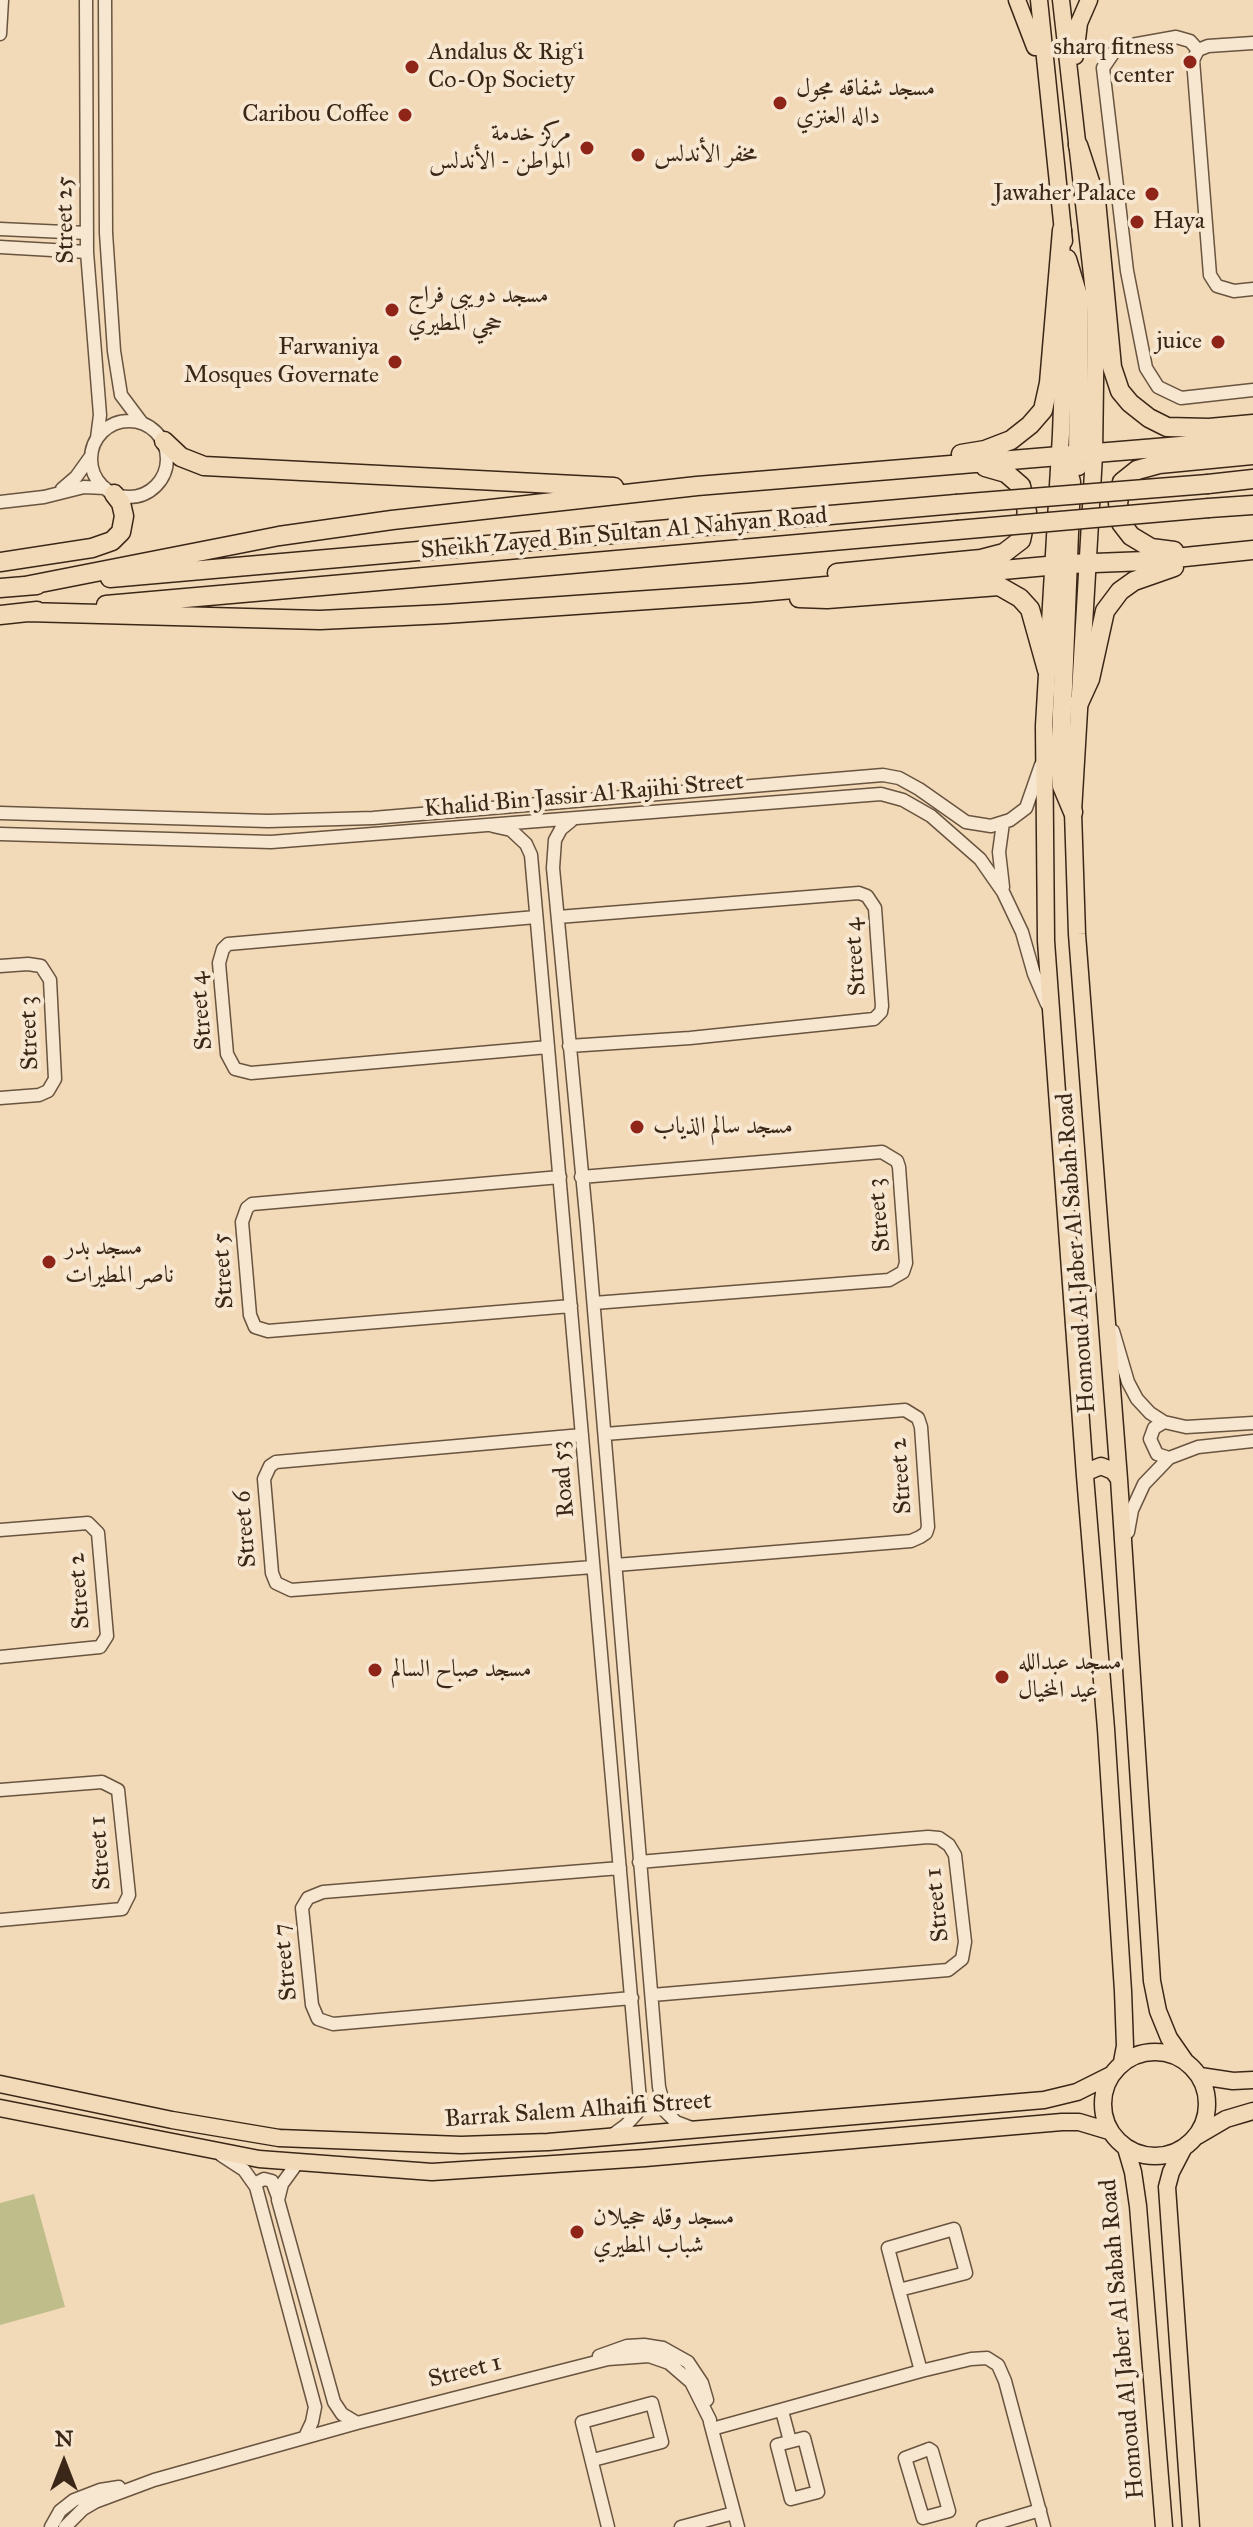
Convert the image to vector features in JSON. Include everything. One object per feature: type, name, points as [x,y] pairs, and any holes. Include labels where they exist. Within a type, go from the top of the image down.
[{"type":"highway","points":[[1078,145],[1096,200],[1112,367],[1120,391],[1149,418],[1167,427],[1209,428],[1253,424]]},
{"type":"highway","points":[[829,475],[985,450],[1011,440],[1030,425],[1043,410],[1049,383],[1062,230]]},
{"type":"highway","points":[[1067,259],[1079,299],[1078,544],[1070,564],[1059,742],[1062,786],[1073,812]]},
{"type":"highway","points":[[25,586],[279,536],[392,520],[829,475],[1253,440]]},
{"type":"highway","points":[[164,441],[181,457],[204,466],[672,490]]},
{"type":"highway","points":[[1207,555],[1151,548],[1131,536],[1121,523],[1118,503],[1122,482],[1137,470],[1159,464],[1253,455]]},
{"type":"highway","points":[[749,593],[819,576],[981,559],[1004,553],[1021,540],[1027,512],[1021,486],[1006,473],[975,464]]},
{"type":"highway","name":"Sheikh Zayed Bin Sultan Al Nahyan Road","points":[[0,588],[1253,479]]},
{"type":"highway","points":[[0,562],[108,544],[119,536],[123,526],[123,507],[110,491]]},
{"type":"highway","name":"Sheikh Zayed Bin Sultan Al Nahyan Road","points":[[0,615],[1253,505]]},
{"type":"highway","points":[[27,612],[320,620],[445,614],[749,593],[1253,550]]},
{"type":"highway","points":[[1079,703],[1090,679],[1105,611],[1120,591],[1153,573],[1230,553]]},
{"type":"highway","points":[[749,593],[781,598],[827,599],[999,586],[1020,598],[1030,609],[1047,670]]},
{"type":"main road","points":[[1017,0],[1030,28],[1049,113]]},
{"type":"main road","points":[[1039,0],[1049,113]]},
{"type":"main road","points":[[1061,0],[1074,117]]},
{"type":"main road","points":[[1074,117],[1076,39],[1082,13],[1089,0]]},
{"type":"main road","name":"Homoud Al Jaber Al Sabah Road","points":[[1049,113],[1067,259],[1061,434],[1077,456]]},
{"type":"main road","name":"Homoud Al Jaber Al Sabah Road","points":[[1074,117],[1096,310],[1094,433],[1077,456],[1070,564],[1079,703],[1073,812],[1077,934],[1102,1290],[1119,1479],[1152,1981],[1158,2011],[1169,2038],[1185,2061]]},
{"type":"main road","name":"Homoud Al Jaber Al Sabah Road","points":[[1070,564],[1047,670],[1044,758],[1046,941],[1123,1991],[1125,2046],[1116,2068]]},
{"type":"main road","points":[[1085,1476],[1101,1466],[1113,1471],[1119,1479]]},
{"type":"main road","points":[[1191,2527],[1167,2187],[1171,2172],[1190,2142],[1204,2123],[1206,2091],[1200,2076],[1185,2061],[1153,2051],[1137,2054],[1116,2068],[1103,2093],[1102,2112],[1109,2131],[1126,2148],[1155,2156],[1170,2154],[1190,2142],[1226,2119],[1253,2111]]},
{"type":"main road","name":"Barrak Salem Alhaifi Street","points":[[0,2084],[136,2113],[279,2138],[461,2145],[548,2142],[1044,2100],[1065,2096],[1116,2068]]},
{"type":"main road","points":[[1200,2076],[1233,2081],[1253,2080]]},
{"type":"main road","points":[[92,2127],[100,2117],[97,2105]]},
{"type":"main road","points":[[0,2108],[259,2159],[432,2172],[1062,2122],[1079,2122],[1109,2131]]},
{"type":"main road","points":[[946,2132],[952,2124],[949,2108]]},
{"type":"main road","points":[[129,2135],[128,2123],[136,2113]]},
{"type":"main road","points":[[428,2144],[437,2159],[432,2172]]},
{"type":"main road","points":[[457,2171],[451,2161],[461,2145]]},
{"type":"main road","name":"Homoud Al Jaber Al Sabah Road","points":[[1126,2148],[1138,2206],[1164,2527]]},
{"type":"street","points":[[0,34],[2,0]]},
{"type":"street","name":"Street 25","points":[[86,0],[87,252],[100,415],[97,438]]},
{"type":"street","name":"Street 25","points":[[105,0],[106,233],[114,351],[121,395],[142,423]]},
{"type":"street","points":[[1198,50],[1190,41],[1176,37],[1126,46],[1116,49],[1103,68],[1127,271],[1146,368],[1158,387],[1181,398],[1253,390]]},
{"type":"street","points":[[1253,43],[1208,46],[1198,50],[1193,60],[1210,275],[1217,286],[1234,291],[1253,289]]},
{"type":"street","points":[[0,229],[87,233]]},
{"type":"street","points":[[0,247],[87,252]]},
{"type":"street","points":[[0,502],[44,497],[84,487],[127,497],[141,495],[157,484],[165,473],[168,461],[164,441],[156,431],[142,423],[131,420],[118,422],[106,428],[97,438],[91,456],[76,477],[59,492]]},
{"type":"street","points":[[91,456],[95,476],[110,491]]},
{"type":"street","points":[[1003,892],[999,852],[1003,823],[1026,808],[1044,758]]},
{"type":"street","name":"Khalid Bin Jassir Al Rajihi Street","points":[[0,813],[268,821],[373,818],[883,775],[899,778],[966,822],[982,826],[1003,823]]},
{"type":"street","points":[[797,800],[805,797],[809,789],[800,781]]},
{"type":"street","name":"Khalid Bin Jassir Al Rajihi Street","points":[[0,834],[271,842],[881,794],[903,800],[931,816],[980,859],[1003,892],[1022,932],[1034,974],[1051,1014]]},
{"type":"street","points":[[40,813],[35,825],[40,834]]},
{"type":"street","name":"Road 53","points":[[572,820],[561,829],[555,840],[553,868],[590,1257],[659,2087],[665,2111],[676,2122],[695,2129]]},
{"type":"street","points":[[268,821],[261,831],[262,836],[271,842]]},
{"type":"street","name":"Road 53","points":[[493,826],[511,830],[526,844],[531,855],[560,1177],[639,2086],[637,2113],[610,2137]]},
{"type":"street","points":[[532,870],[540,863],[553,868]]},
{"type":"street","name":"Street 4","points":[[558,917],[859,893],[867,896],[875,908],[882,1006],[874,1019],[690,1038],[569,1046]]},
{"type":"street","name":"Street 4","points":[[536,917],[228,944],[219,955],[226,1039],[231,1065],[245,1073],[548,1047]]},
{"type":"street","name":"Street 3","points":[[0,966],[41,966],[50,980],[55,1079],[48,1091],[39,1095],[0,1098]]},
{"type":"street","name":"Street 3","points":[[581,1177],[882,1152],[897,1161],[899,1167],[906,1263],[903,1272],[889,1280],[594,1303]]},
{"type":"street","name":"Street 5","points":[[560,1177],[252,1204],[247,1208],[242,1222],[250,1315],[255,1327],[268,1331],[571,1306]]},
{"type":"street","points":[[564,1227],[576,1237],[587,1226]]},
{"type":"street","points":[[567,1262],[576,1249],[590,1257]]},
{"type":"street","points":[[1102,1290],[1128,1382],[1137,1399],[1150,1413],[1164,1422],[1186,1427],[1253,1423]]},
{"type":"street","name":"Street 2","points":[[605,1434],[905,1410],[913,1413],[921,1427],[928,1527],[920,1537],[911,1541],[616,1565]]},
{"type":"street","points":[[1164,1422],[1154,1428],[1150,1439],[1157,1454],[1169,1458]]},
{"type":"street","name":"Street 6","points":[[582,1435],[276,1462],[270,1466],[264,1479],[272,1573],[276,1583],[291,1590],[593,1567]]},
{"type":"street","points":[[1129,1651],[1133,1594],[1128,1521],[1144,1484],[1169,1458],[1198,1447],[1253,1441]]},
{"type":"street","name":"Street 2","points":[[0,1530],[88,1523],[98,1533],[107,1636],[100,1647],[0,1657]]},
{"type":"street","points":[[612,1766],[622,1770],[631,1763]]},
{"type":"street","name":"Street 1","points":[[0,1790],[102,1782],[118,1790],[129,1895],[122,1909],[0,1920]]},
{"type":"street","points":[[614,1795],[623,1788],[633,1794]]},
{"type":"street","name":"Street 1","points":[[639,1862],[939,1838],[949,1845],[955,1855],[965,1942],[962,1959],[948,1970],[652,1995]]},
{"type":"street","name":"Street 7","points":[[620,1868],[323,1892],[308,1898],[302,1908],[312,2005],[318,2019],[333,2024],[632,1998]]},
{"type":"street","points":[[639,2086],[649,2090],[659,2087]]},
{"type":"street","points":[[215,2151],[244,2170],[254,2184],[315,2407],[333,2429]]},
{"type":"street","points":[[278,2200],[282,2184],[298,2162]]},
{"type":"street","points":[[254,2184],[264,2179],[272,2181],[334,2402],[333,2429]]},
{"type":"street","points":[[899,2290],[966,2273],[954,2229],[888,2248],[899,2290],[921,2371]]},
{"type":"street","name":"Street 1","points":[[154,2480],[333,2429],[584,2364],[638,2356],[659,2358],[686,2375],[711,2424],[738,2527]]},
{"type":"street","points":[[711,2424],[782,2411],[921,2371],[987,2358],[998,2365],[1005,2381],[1044,2527]]},
{"type":"street","points":[[334,2402],[342,2414],[357,2423]]},
{"type":"street","points":[[593,2460],[662,2442],[652,2403],[582,2422],[608,2527]]},
{"type":"street","points":[[305,2437],[315,2407]]},
{"type":"street","points":[[782,2411],[790,2441]]},
{"type":"street","points":[[804,2438],[818,2492],[791,2499],[777,2445],[790,2441],[804,2438]]},
{"type":"street","points":[[929,2449],[932,2451],[949,2510],[939,2521],[922,2518],[906,2455],[929,2449]]},
{"type":"street","points":[[51,2527],[60,2511],[74,2500],[100,2490],[154,2480]]},
{"type":"street","points":[[65,2527],[95,2502],[154,2480]]},
{"type":"street","points":[[984,2527],[1040,2510]]},
{"type":"street","points":[[681,2527],[734,2513]]},
{"type":"shaded area","points":[[34,2194],[65,2307],[0,2325],[0,2203]]},
{"type":"place","name":"sharq fitness center","points":[[1190,62]]},
{"type":"place","name":"Andalus & Rigʿi Co-Op Society","points":[[412,67]]},
{"type":"place","name":"مسجد شفاقه مجول داله العنزي","points":[[780,103]]},
{"type":"place","name":"Caribou Coffee","points":[[405,115]]},
{"type":"place","name":"مركز خدمة المواطن - الأندلس","points":[[587,148]]},
{"type":"place","name":"مخفر الأندلس","points":[[638,155]]},
{"type":"place","name":"Jawaher Palace","points":[[1152,194]]},
{"type":"place","name":"Haya","points":[[1137,222]]},
{"type":"place","name":"مسجد دويبي فراج حجي المطيري","points":[[392,310]]},
{"type":"place","name":"juice","points":[[1218,342]]},
{"type":"place","name":"Farwaniya Mosques Governate","points":[[395,362]]},
{"type":"place","name":"مسجد سالم الذياب","points":[[637,1127]]},
{"type":"place","name":"مسجد بدر ناصر المطيرات","points":[[49,1262]]},
{"type":"place","name":"مسجد صباح السالم","points":[[375,1670]]},
{"type":"place","name":"مسجد عبدالله عيد المخيال","points":[[1002,1677]]},
{"type":"place","name":"مسجد وقله حجيلان شباب المطيري","points":[[577,2232]]}]
